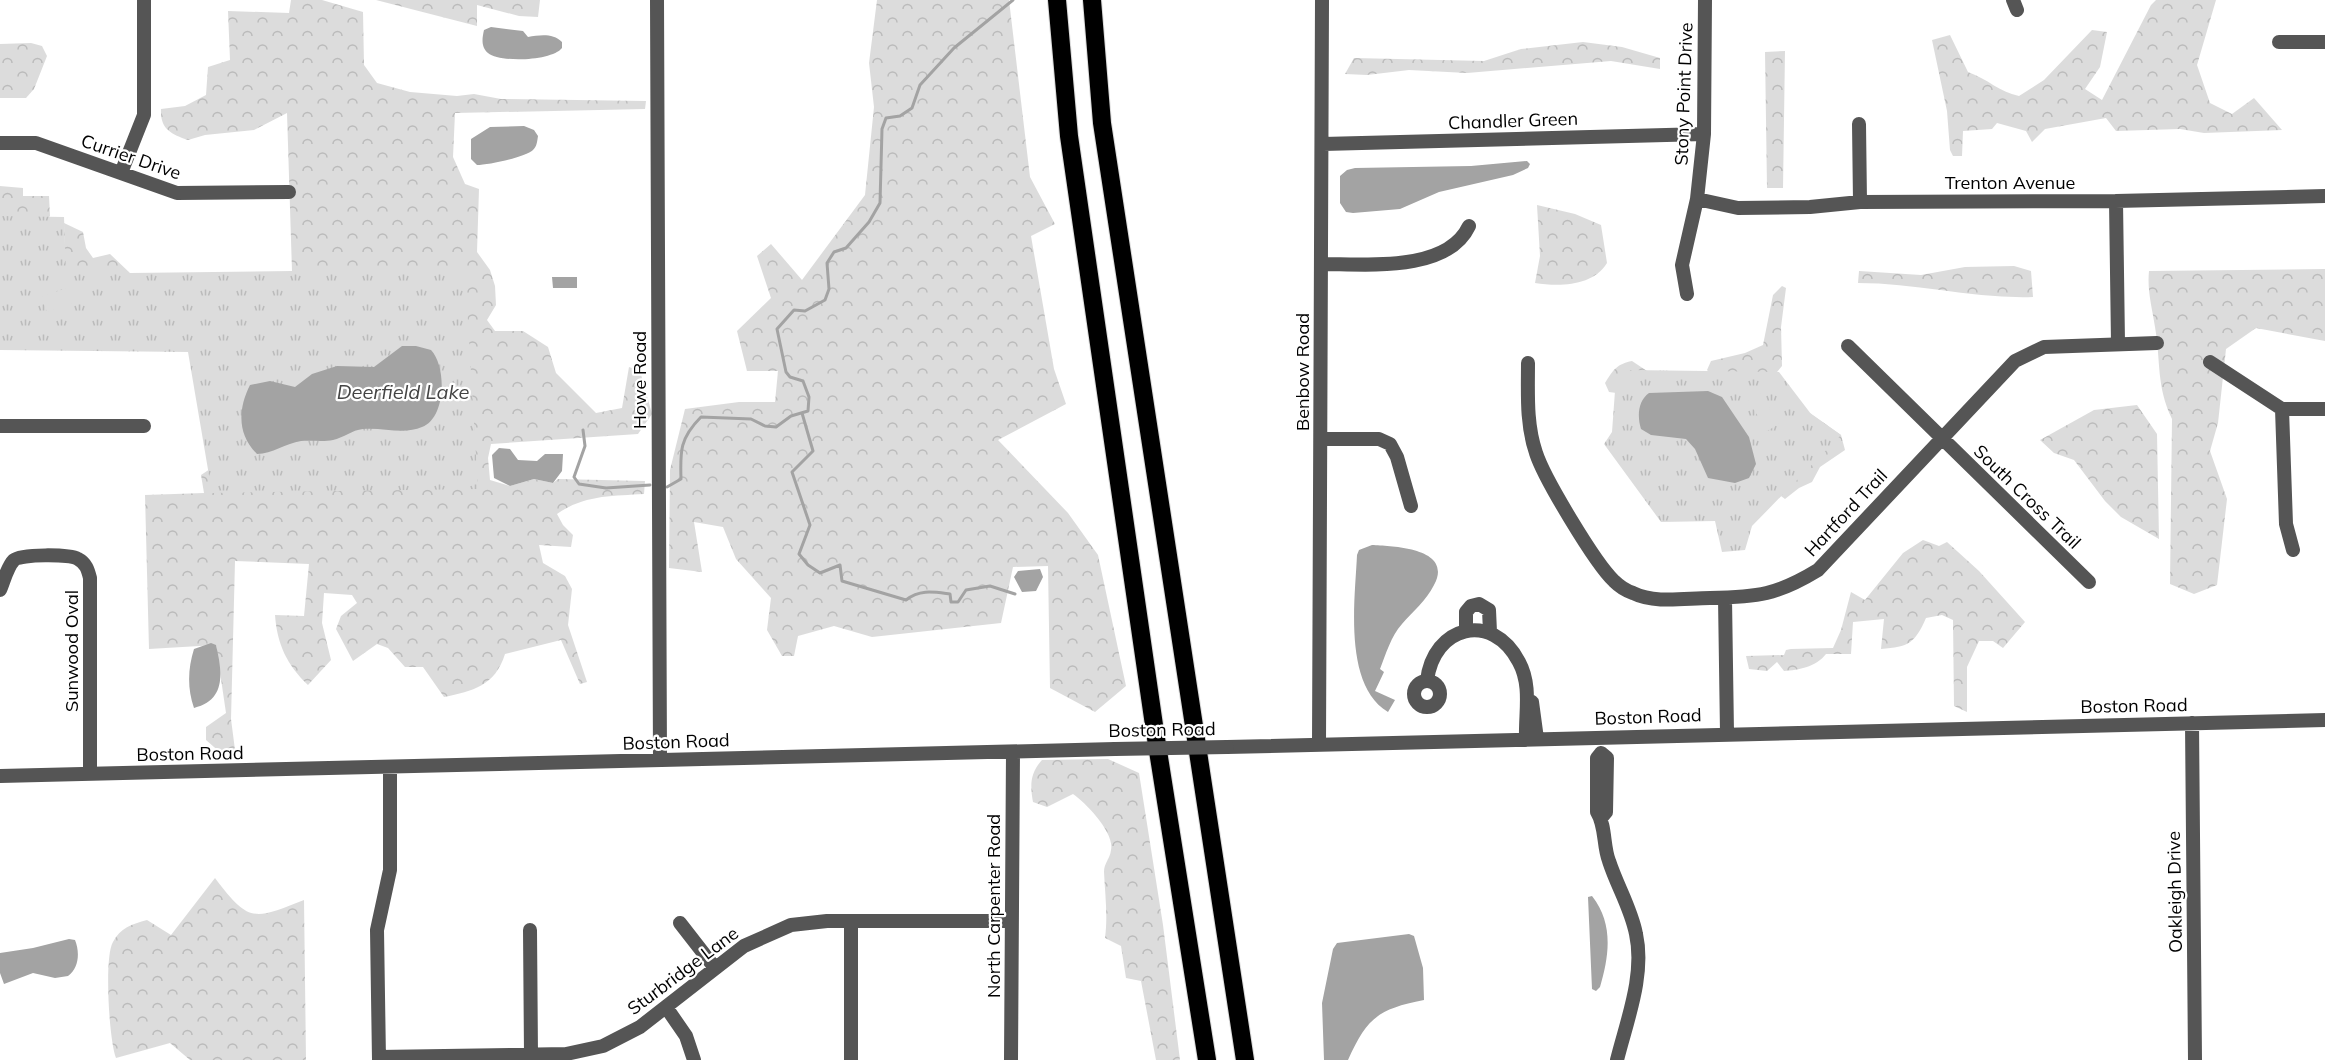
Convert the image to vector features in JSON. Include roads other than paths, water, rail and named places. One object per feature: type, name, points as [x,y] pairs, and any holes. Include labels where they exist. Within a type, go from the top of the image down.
[{"type":"highway","points":[[1057,0],[1069,136],[1155,732],[1207,1060]]},
{"type":"highway","points":[[1092,0],[1104,135],[1245,1060]]},
{"type":"street","points":[[121,173],[144,115],[144,0]]},
{"type":"street","name":"Howe Road","points":[[657,0],[660,760]]},
{"type":"street","name":"Benbow Road","points":[[1319,744],[1322,0]]},
{"type":"street","name":"Stony Point Drive","points":[[1687,294],[1682,265],[1696,199],[1704,134],[1705,0]]},
{"type":"street","points":[[2279,42],[2325,42]]},
{"type":"street","points":[[1859,124],[1860,202]]},
{"type":"street","name":"Chandler Green","points":[[1323,144],[1704,134]]},
{"type":"street","name":"Currier Drive","points":[[0,143],[36,143],[167,190],[188,194],[289,192]]},
{"type":"street","name":"Trenton Avenue","points":[[1696,199],[1738,207],[1810,207],[1860,202],[2116,201],[2325,196]]},
{"type":"street","points":[[2116,201],[2118,343]]},
{"type":"street","points":[[1322,264],[1399,264],[1414,261],[1454,246],[1464,237],[1469,226]]},
{"type":"street","name":"Hartford Trail","points":[[1528,363],[1528,412],[1536,454],[1600,566],[1615,582],[1634,594],[1652,598],[1725,598],[1773,593],[1791,587],[1818,570],[2015,361],[2034,350],[2059,345],[2157,343]]},
{"type":"street","name":"South Cross Trail","points":[[1848,346],[2089,582]]},
{"type":"street","points":[[2210,362],[2282,409],[2325,409]]},
{"type":"street","points":[[2282,409],[2286,524],[2293,550]]},
{"type":"street","points":[[0,426],[144,426]]},
{"type":"street","points":[[1321,439],[1378,440],[1390,444],[1395,450],[1411,506]]},
{"type":"street","name":"Sunwood Oval","points":[[0,590],[12,562],[22,556],[70,556],[81,560],[87,568],[90,578],[90,774]]},
{"type":"street","points":[[1725,598],[1727,733]]},
{"type":"street","points":[[1466,630],[1466,612],[1471,606],[1479,604],[1490,610],[1491,632]]},
{"type":"street","points":[[1427,681],[1429,665],[1445,643],[1466,630],[1491,632],[1505,642],[1516,656],[1524,674],[1533,710],[1531,739]]},
{"type":"street","name":"Boston Road","points":[[0,776],[2325,720]]},
{"type":"street","name":"Oakleigh Drive","points":[[2192,723],[2195,1060]]},
{"type":"street","points":[[1601,736],[1601,753],[1607,758],[1606,812],[1601,818],[1605,850],[1633,922],[1639,951],[1638,973],[1617,1060]]},
{"type":"street","name":"North Carpenter Road","points":[[1011,1060],[1010,921],[1013,752]]},
{"type":"street","points":[[379,1058],[377,930],[390,870],[390,767]]},
{"type":"street","points":[[851,921],[851,1060]]},
{"type":"street","name":"Sturbridge Lane","points":[[379,1058],[566,1054],[603,1046],[640,1027],[744,946],[774,930],[809,922],[1010,921]]},
{"type":"street","points":[[680,923],[715,968]]},
{"type":"street","points":[[530,930],[531,1055]]},
{"type":"street","points":[[666,1007],[686,1036],[694,1060]]},
{"type":"water","points":[[491,27],[523,31],[528,37],[542,35],[555,37],[562,42],[562,48],[548,56],[537,58],[514,59],[494,56],[486,51],[483,43],[484,30]]},
{"type":"water","points":[[524,126],[534,130],[538,136],[537,144],[529,153],[482,165],[477,165],[471,159],[471,139],[490,127]]},
{"type":"water","points":[[1527,161],[1530,164],[1528,168],[1513,175],[1439,192],[1400,209],[1353,213],[1346,212],[1340,203],[1340,176],[1347,170],[1355,168],[1471,166]]},
{"type":"water","points":[[552,277],[577,277],[577,288],[553,288]]},
{"type":"water","name":"Deerfield Lake","points":[[402,346],[416,346],[431,350],[440,368],[442,392],[440,403],[430,422],[415,429],[359,430],[333,440],[301,441],[263,454],[257,454],[250,446],[243,430],[242,412],[250,385],[270,381],[295,387],[312,374],[337,366],[374,367]]},
{"type":"water","points":[[1708,391],[1722,397],[1749,437],[1756,464],[1749,478],[1735,483],[1708,478],[1695,449],[1686,439],[1651,435],[1641,429],[1639,409],[1645,396],[1649,393]]},
{"type":"water","points":[[499,448],[510,449],[518,460],[537,461],[545,454],[563,454],[562,471],[553,483],[534,479],[510,486],[494,478],[492,455]]},
{"type":"water","points":[[1372,545],[1406,548],[1429,556],[1436,563],[1438,573],[1427,596],[1395,634],[1380,669],[1384,672],[1375,691],[1395,700],[1388,712],[1374,699],[1364,682],[1355,640],[1357,555],[1359,550]]},
{"type":"water","points":[[1040,569],[1043,577],[1036,591],[1022,592],[1014,577],[1018,571]]},
{"type":"water","points":[[211,643],[216,645],[220,665],[220,683],[212,698],[205,704],[194,708],[189,686],[192,656],[194,649]]},
{"type":"water","points":[[1592,896],[1604,918],[1608,940],[1603,975],[1600,987],[1596,991],[1592,989],[1588,897]]},
{"type":"water","points":[[1409,934],[1414,936],[1423,968],[1424,1000],[1395,1007],[1376,1018],[1361,1034],[1348,1060],[1324,1060],[1322,1003],[1333,949],[1337,943]]},
{"type":"water","points":[[69,939],[75,940],[78,955],[74,969],[68,976],[55,978],[33,973],[4,984],[0,973],[0,953]]},
{"type":"waterway","points":[[667,487],[681,479],[681,460],[685,438],[701,417],[751,419],[765,426],[776,427],[791,416],[808,411],[809,397],[803,381],[790,377],[786,372],[777,329],[794,310],[805,311],[825,300],[829,289],[827,263],[834,252],[846,248],[869,222],[880,203],[882,129],[886,118],[900,116],[912,108],[920,85],[954,48],[1013,0]]},
{"type":"waterway","points":[[802,413],[813,451],[792,472],[810,525],[799,554],[808,565],[820,573],[840,565],[842,581],[906,600],[917,594],[933,592],[950,594],[951,602],[958,602],[966,590],[990,586],[1015,594]]},
{"type":"waterway","points":[[583,430],[585,446],[574,477],[579,484],[606,488],[650,485]]}]
